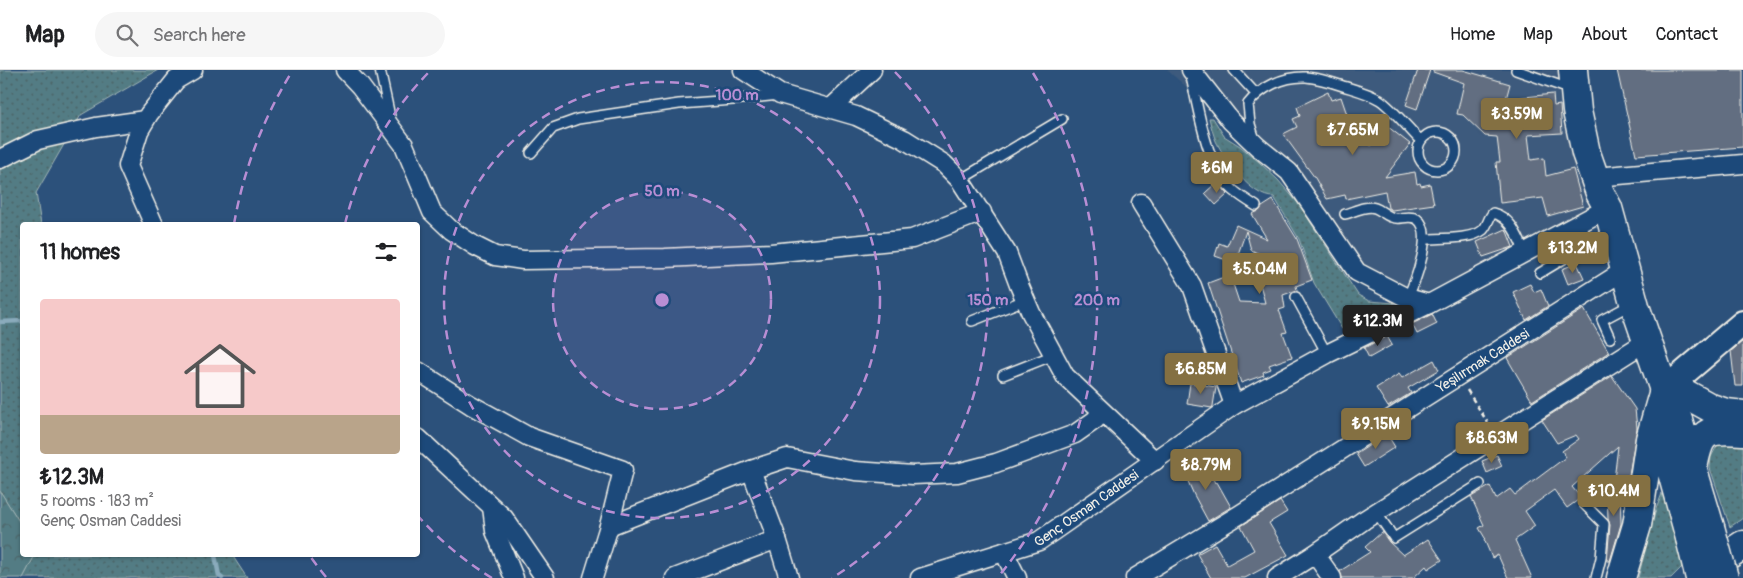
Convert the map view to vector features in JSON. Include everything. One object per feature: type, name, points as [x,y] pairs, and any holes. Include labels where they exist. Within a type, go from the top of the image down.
[{"type":"main road","points":[[1578,77],[1612,188],[1608,208]]},
{"type":"main road","points":[[1578,77],[1577,111],[1586,153],[1600,193],[1608,208],[1647,341],[1664,390],[1678,420],[1693,468],[1700,533],[1700,578]]},
{"type":"main road","points":[[1621,578],[1637,526],[1650,440],[1664,390],[1743,323]]},
{"type":"main road","points":[[1664,390],[1684,393],[1711,408],[1743,415]]},
{"type":"main road","points":[[1664,390],[1663,440],[1700,533],[1724,578]]},
{"type":"main road","points":[[1693,468],[1697,447],[1707,433],[1718,430],[1743,431]]},
{"type":"main road","points":[[1696,578],[1740,546]]},
{"type":"street","points":[[153,222],[128,166],[139,131],[145,120],[176,80],[192,70]]},
{"type":"street","points":[[345,70],[360,86],[404,145],[432,212],[451,230],[475,246],[495,256],[523,260],[665,258],[866,244],[912,239],[982,212]]},
{"type":"street","points":[[743,70],[780,94],[856,116],[904,138],[944,164],[960,180],[1007,253],[1025,300],[1065,376],[1155,461]]},
{"type":"street","points":[[831,108],[872,70]]},
{"type":"street","points":[[1190,70],[1231,121],[1258,147],[1289,172],[1356,272],[1406,298],[1429,304]]},
{"type":"street","points":[[0,159],[38,140],[96,127],[145,120]]},
{"type":"street","points":[[1607,176],[1743,164]]},
{"type":"street","points":[[1141,203],[1192,286],[1234,405]]},
{"type":"street","name":"Genç Osman Caddesi","points":[[920,578],[1039,541],[1234,405],[1327,354],[1429,304],[1608,208]]},
{"type":"street","name":"Yeşilırmak Caddesi","points":[[1135,578],[1239,515],[1625,270]]},
{"type":"street","points":[[1277,578],[1376,512],[1647,341]]},
{"type":"street","points":[[420,372],[470,405],[529,437],[623,470],[593,578]]},
{"type":"street","points":[[609,526],[751,470],[787,458],[855,471],[914,476],[957,473],[996,463],[1076,434],[1095,420],[1102,412]]},
{"type":"street","points":[[420,440],[504,518],[545,578]]},
{"type":"street","points":[[751,470],[777,539],[789,578]]},
{"type":"street","points":[[492,507],[494,531],[514,578]]},
{"type":"street","points":[[675,578],[777,539]]},
{"type":"street","points":[[1004,552],[1017,578]]},
{"type":"street","points":[[1315,554],[1332,578]]},
{"type":"lane","points":[[380,70],[393,131]]},
{"type":"lane","points":[[1190,70],[1211,156],[1226,182],[1233,190],[1256,206]]},
{"type":"lane","points":[[1234,70],[1256,94]]},
{"type":"lane","points":[[1516,70],[1578,77]]},
{"type":"lane","points":[[1258,147],[1248,113],[1248,104],[1256,94],[1274,84],[1289,79],[1305,77],[1320,79],[1365,92],[1381,100],[1421,141]]},
{"type":"lane","points":[[531,153],[554,128],[578,119],[679,104],[780,94]]},
{"type":"lane","points":[[960,180],[1062,119]]},
{"type":"lane","points":[[1442,132],[1448,135],[1455,144],[1455,156],[1452,162],[1442,169],[1430,168],[1420,159],[1418,153],[1421,141],[1430,133],[1442,132]]},
{"type":"lane","points":[[1345,214],[1366,207],[1374,207],[1393,218],[1411,216],[1419,220],[1424,226],[1425,239],[1414,284],[1406,298]]},
{"type":"lane","points":[[1425,239],[1474,235],[1484,229],[1493,213],[1505,218],[1511,224],[1525,252]]},
{"type":"lane","points":[[1540,273],[1580,249],[1584,244],[1584,232],[1581,222]]},
{"type":"lane","points":[[1296,297],[1327,354]]},
{"type":"lane","points":[[972,321],[1025,300]]},
{"type":"lane","points":[[1610,338],[1602,320],[1635,302]]},
{"type":"lane","points":[[1003,375],[1054,355]]},
{"type":"lane","points":[[1376,512],[1394,538],[1480,484]]},
{"type":"lane","points":[[1584,504],[1604,524],[1596,578]]},
{"type":"path","points":[[1458,376],[1496,437]]},
{"type":"shaded area","points":[[1167,70],[1565,70],[1596,210],[1423,294],[1366,267],[1347,246],[1289,165],[1214,111]]},
{"type":"green space","points":[[0,70],[158,70],[81,115],[36,193],[41,222],[20,222],[20,523],[0,491]]},
{"type":"green space","points":[[1209,118],[1213,118],[1224,136],[1240,146],[1278,180],[1298,203],[1358,295],[1369,301],[1395,303],[1342,329],[1314,283],[1299,239],[1274,197],[1266,196],[1257,191],[1240,176],[1216,141]]},
{"type":"green space","points":[[1731,441],[1743,442],[1743,518],[1730,527],[1710,468],[1711,457],[1718,444]]},
{"type":"green space","points":[[1665,486],[1683,566],[1671,578],[1638,578],[1656,509]]},
{"type":"green space","points":[[0,491],[20,523],[20,557],[34,557],[23,578],[0,578]]},
{"type":"green space","points":[[34,557],[233,557],[247,578],[23,578]]},
{"type":"building","points":[[1418,70],[1430,70],[1417,109],[1406,105]]},
{"type":"building","points":[[1433,70],[1463,70],[1510,84],[1506,99],[1553,94],[1554,106],[1560,105],[1562,133],[1528,135],[1531,160],[1544,158],[1546,176],[1573,169],[1583,206],[1548,216],[1543,198],[1500,203],[1496,162],[1500,162],[1497,137],[1485,136],[1463,115],[1457,114],[1464,83],[1433,72]]},
{"type":"building","points":[[1617,70],[1743,70],[1743,147],[1636,155]]},
{"type":"building","points":[[1328,92],[1331,100],[1341,97],[1353,132],[1366,128],[1371,146],[1387,126],[1410,144],[1385,177],[1415,172],[1417,184],[1420,183],[1421,186],[1430,184],[1434,204],[1392,210],[1388,208],[1385,191],[1346,199],[1345,195],[1327,199],[1315,178],[1283,134],[1297,127],[1293,119],[1300,116],[1297,107]]},
{"type":"building","points":[[1217,182],[1228,194],[1216,205],[1205,193]]},
{"type":"building","points":[[1273,200],[1297,239],[1312,280],[1296,286],[1297,290],[1283,295],[1285,308],[1279,310],[1287,332],[1283,333],[1292,357],[1269,365],[1271,369],[1263,372],[1264,375],[1241,383],[1208,283],[1232,274],[1231,278],[1239,302],[1265,303],[1256,269],[1278,262],[1251,250],[1246,231],[1235,263],[1215,256],[1219,243],[1227,246],[1236,225],[1267,239],[1252,214]]},
{"type":"building","points":[[1506,229],[1513,247],[1483,257],[1477,242]]},
{"type":"building","points":[[1577,263],[1584,278],[1568,284],[1562,269]]},
{"type":"building","points":[[1530,284],[1534,292],[1541,289],[1548,306],[1526,320],[1513,292]]},
{"type":"building","points":[[1584,309],[1609,352],[1532,401],[1507,358]]},
{"type":"building","points":[[1432,314],[1437,324],[1417,334],[1412,324]]},
{"type":"building","points":[[1387,336],[1392,345],[1369,358],[1364,348]]},
{"type":"building","points":[[1743,341],[1743,386],[1735,386],[1731,351]]},
{"type":"building","points":[[1434,360],[1439,370],[1408,388],[1411,393],[1388,407],[1376,388],[1399,374],[1402,378]]},
{"type":"building","points":[[1612,376],[1635,409],[1637,428],[1628,481],[1614,480],[1618,446],[1572,487],[1581,498],[1567,508],[1554,490],[1525,511],[1535,526],[1515,540],[1532,578],[1508,578],[1498,555],[1492,558],[1485,538],[1479,528],[1484,525],[1471,497],[1490,486],[1496,499],[1510,489],[1515,495],[1566,457],[1562,451],[1579,439],[1576,435],[1557,443],[1542,420]]},
{"type":"building","points":[[1190,383],[1216,387],[1212,408],[1187,404]]},
{"type":"building","points":[[1387,434],[1395,447],[1364,467],[1356,454]]},
{"type":"building","points":[[1497,455],[1502,466],[1487,473],[1482,461]]},
{"type":"building","points":[[1204,460],[1215,483],[1217,482],[1231,507],[1208,521],[1183,470]]},
{"type":"building","points":[[1607,486],[1620,486],[1621,524],[1610,561],[1607,561],[1610,525],[1608,519]]},
{"type":"building","points":[[1280,501],[1287,512],[1269,523],[1288,555],[1245,578],[1211,578],[1197,554],[1215,544],[1227,565],[1254,550],[1241,526]]},
{"type":"building","points":[[1382,532],[1389,542],[1403,555],[1428,539],[1442,560],[1428,569],[1426,566],[1413,578],[1342,578],[1340,571],[1370,552],[1365,547]]},
{"type":"waterway","points":[[0,322],[20,321]]},
{"type":"waterway","points":[[215,557],[219,576],[222,578]]}]
